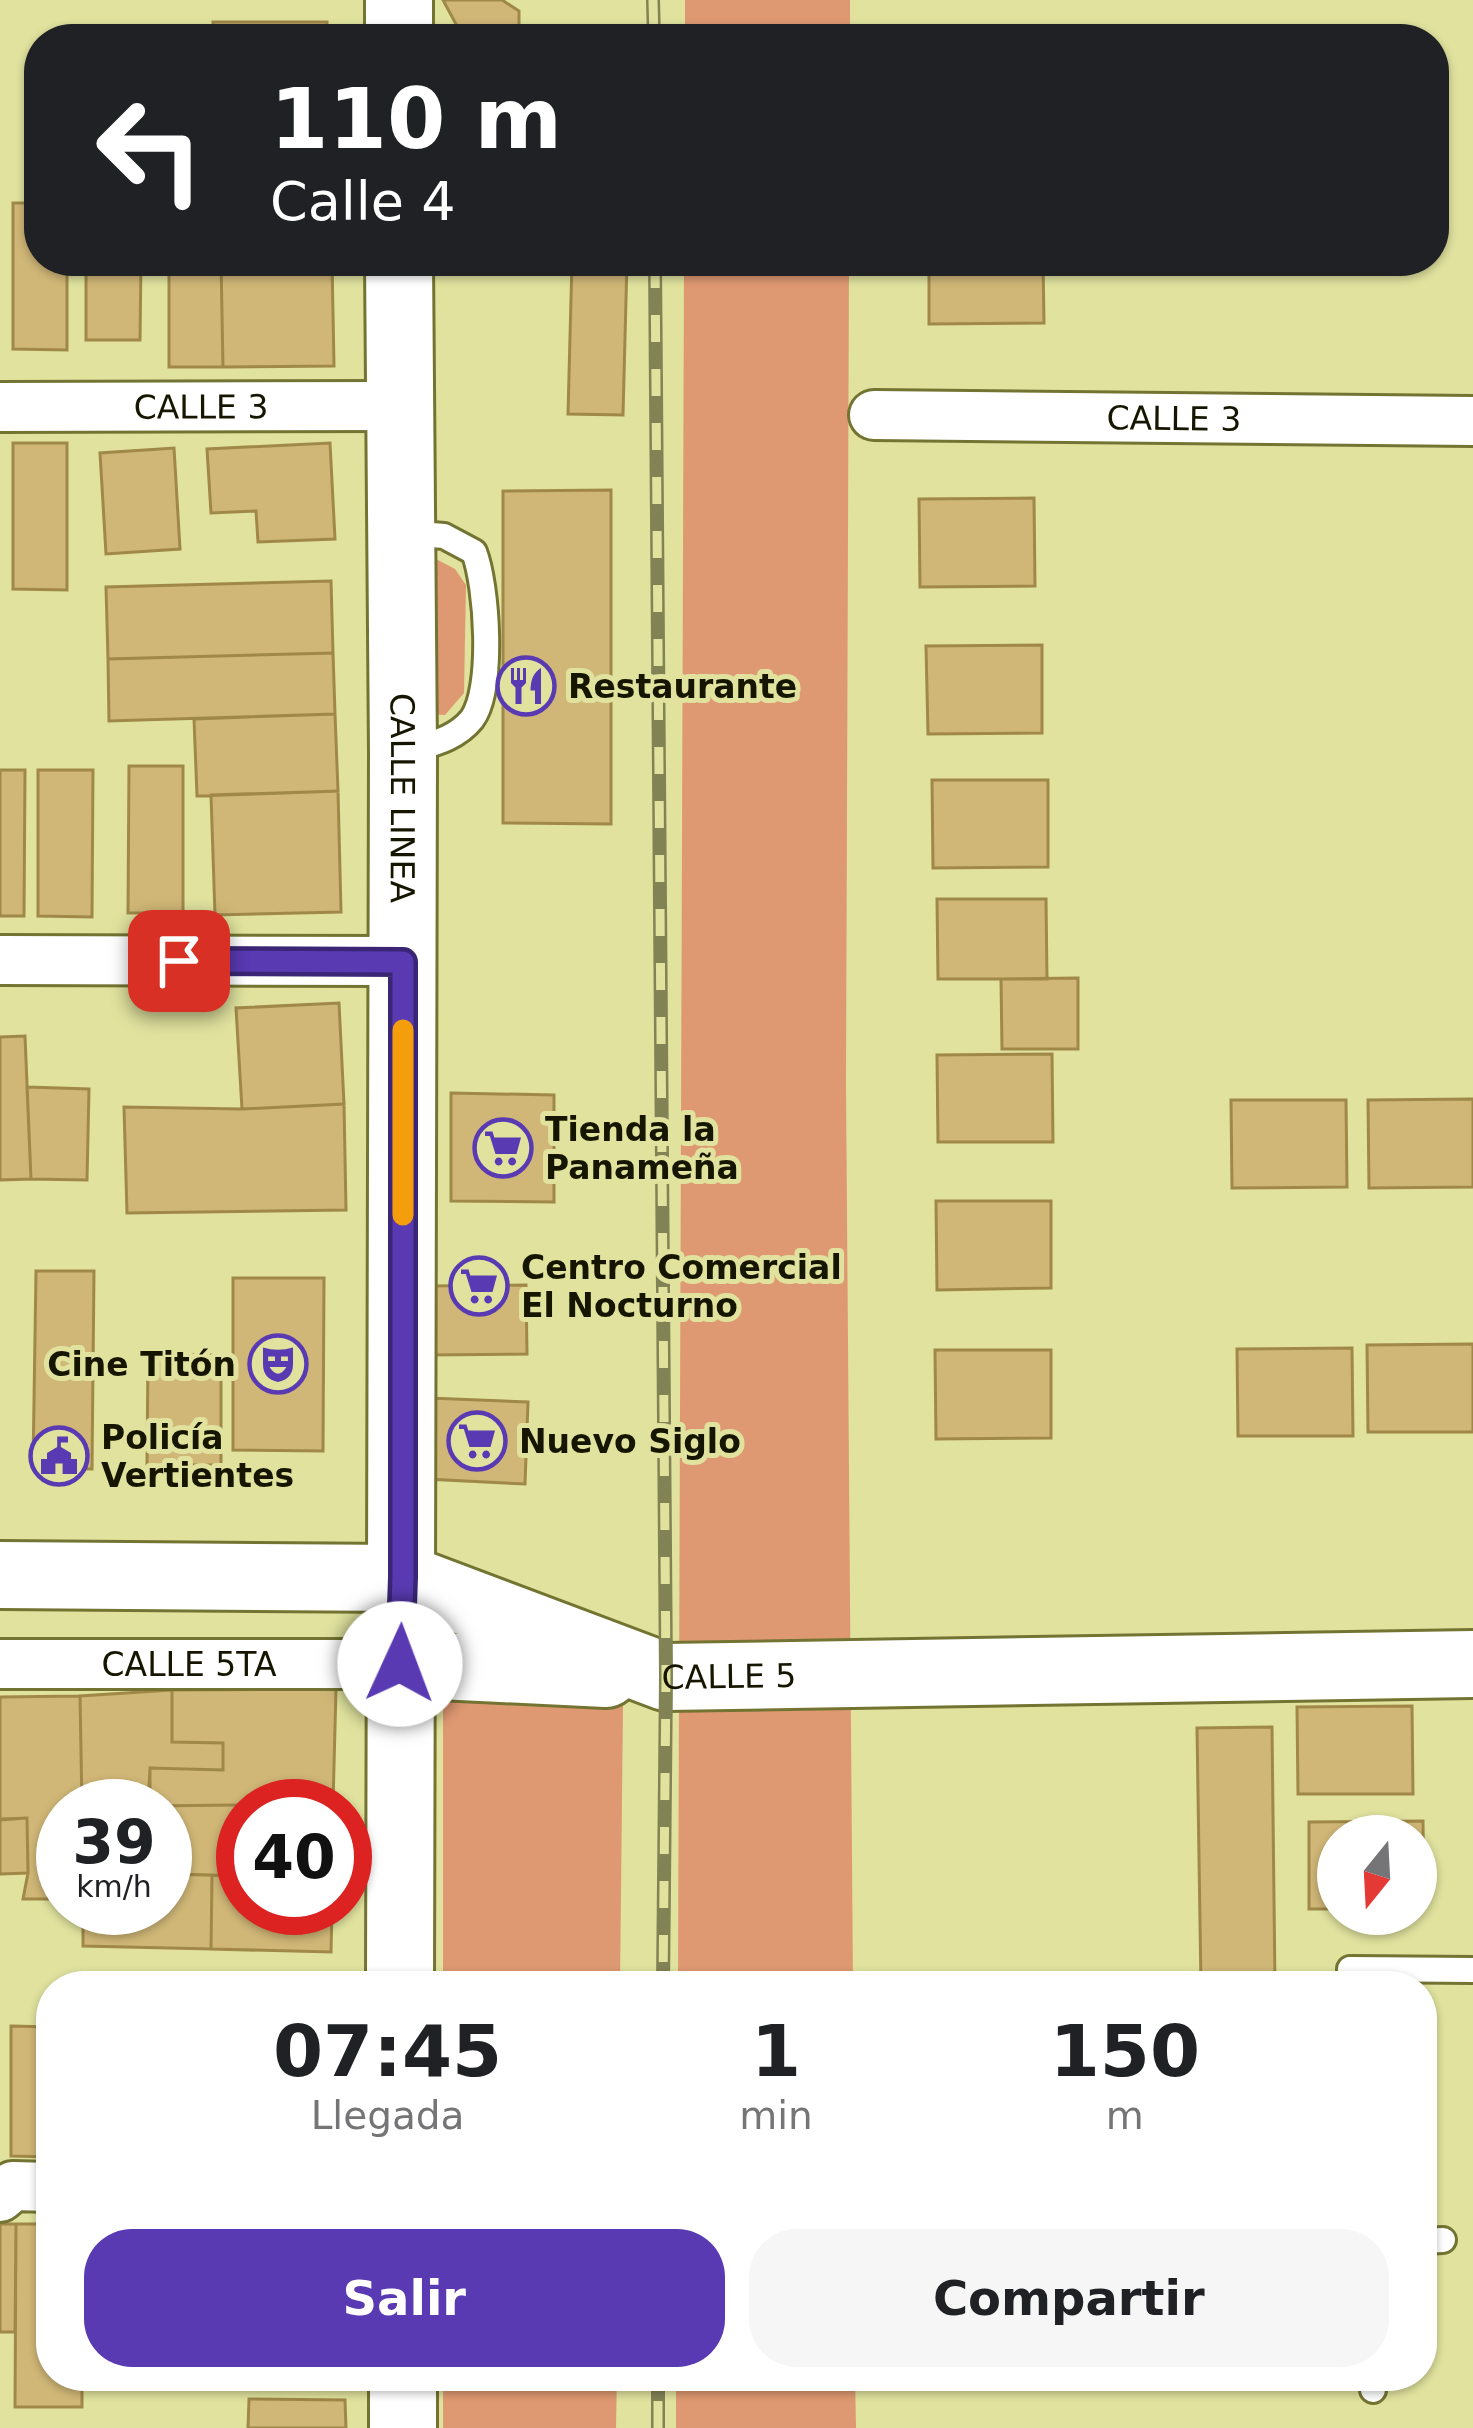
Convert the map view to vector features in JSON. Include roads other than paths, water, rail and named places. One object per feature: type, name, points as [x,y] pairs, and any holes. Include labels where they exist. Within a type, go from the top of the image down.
[{"type":"main road","name":"CALLE LINEA","points":[[399,276],[403,533],[400,1971]]},
{"type":"main road","name":"CALLE 5","points":[[0,1575],[403,1577],[666,1677],[1473,1664]]},
{"type":"main road","name":"CALLE 5TA","points":[[400,1664],[666,1677]]},
{"type":"main road","points":[[403,2391],[403,2428]]},
{"type":"street","name":"CALLE 3","points":[[0,406],[400,406]]},
{"type":"street","name":"CALLE 3","points":[[874,416],[1473,421]]},
{"type":"street","points":[[0,960],[403,962]]},
{"type":"street","name":"CALLE 5TA","points":[[0,1664],[400,1664]]},
{"type":"street","points":[[0,2197],[13,2186],[36,2187]]},
{"type":"lane","points":[[1350,1971],[1473,1970]]},
{"type":"railway","points":[[653,0],[654,24]]},
{"type":"railway","points":[[655,276],[666,1677],[663,1971]]},
{"type":"railway","points":[[658,2391],[658,2428]]},
{"type":"place","name":"Restaurante","points":[[526,686]]},
{"type":"place","name":"Tienda la Panameña","points":[[503,1148]]},
{"type":"place","name":"Centro Comercial El Nocturno","points":[[479,1286]]},
{"type":"place","name":"Cine Titón","points":[[278,1364]]},
{"type":"place","name":"Nuevo Siglo","points":[[477,1441]]},
{"type":"place","name":"Policía Vertientes","points":[[59,1456]]}]
